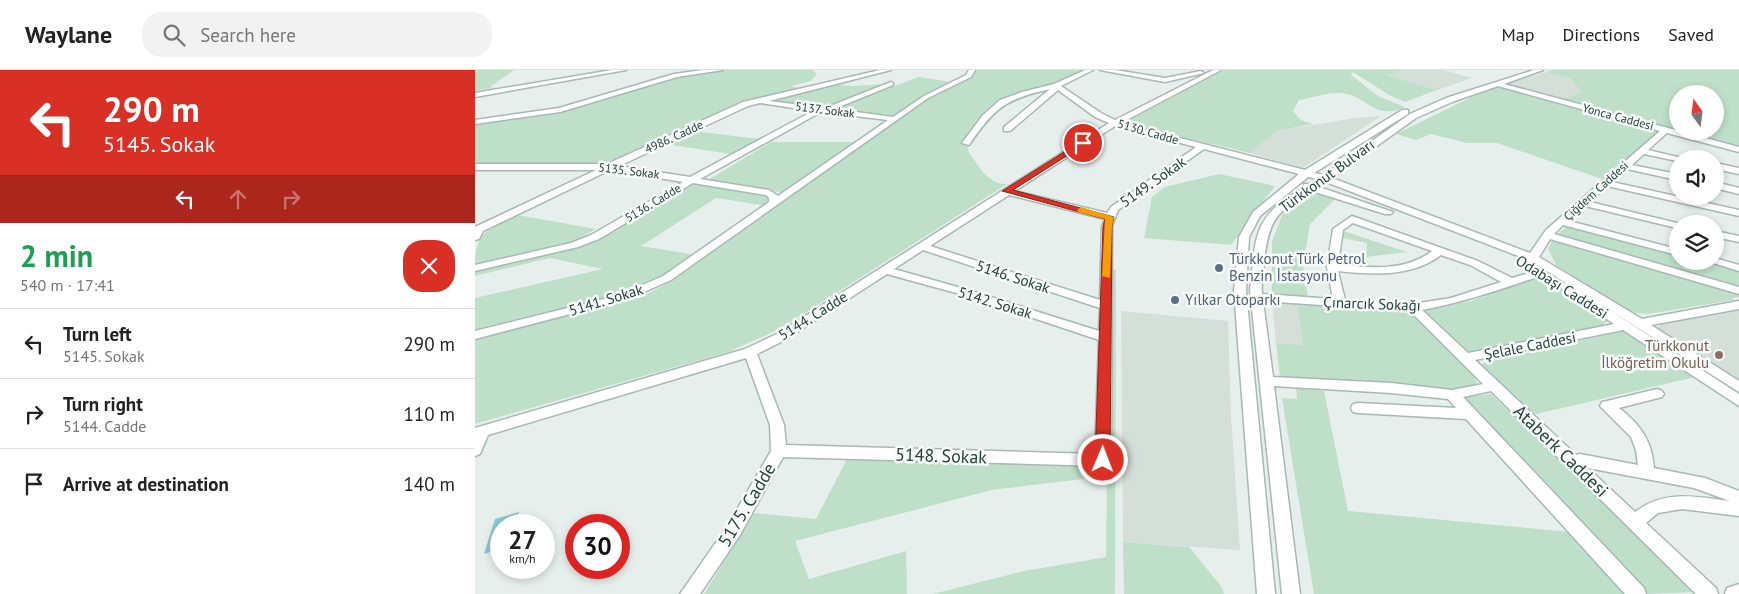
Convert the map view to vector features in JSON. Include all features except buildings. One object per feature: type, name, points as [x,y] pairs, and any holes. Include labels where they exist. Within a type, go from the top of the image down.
[{"type":"street","points":[[475,94],[607,70]]},
{"type":"street","points":[[475,94],[623,70]]},
{"type":"street","points":[[475,122],[560,110],[676,75],[721,70]]},
{"type":"street","name":"4986. Cadde","points":[[476,232],[664,141],[755,101],[888,70]]},
{"type":"street","points":[[774,203],[933,92],[969,76],[972,70]]},
{"type":"street","points":[[1007,130],[1056,87],[1090,70]]},
{"type":"street","points":[[1103,70],[1136,73],[1175,80],[1217,70]]},
{"type":"street","name":"5144. Cadde","points":[[479,432],[750,352],[781,337],[1113,124],[1217,70]]},
{"type":"street","name":"Türkkonut Bulvarı","points":[[1266,594],[1240,291],[1244,237],[1255,214],[1386,122],[1409,110],[1449,94],[1521,70]]},
{"type":"street","name":"Türkkonut Bulvarı","points":[[1291,594],[1257,297],[1261,240],[1269,219],[1305,180],[1324,178],[1413,116],[1449,100],[1540,70]]},
{"type":"street","name":"5136. Cadde","points":[[475,268],[586,241],[692,180],[823,110],[891,84],[830,83]]},
{"type":"street","name":"Yonca Caddesi","points":[[1497,84],[1739,150]]},
{"type":"street","points":[[966,143],[991,110],[1012,95],[1056,87]]},
{"type":"street","name":"5130. Cadde","points":[[1056,87],[1094,116],[1113,124],[1305,180]]},
{"type":"street","name":"5137. Sokak","points":[[755,101],[895,119]]},
{"type":"street","name":"Çiğdem Caddesi","points":[[1531,261],[1548,235],[1666,130]]},
{"type":"street","name":"5149. Sokak","points":[[1103,460],[1107,226],[1114,209],[1200,148]]},
{"type":"street","points":[[1643,150],[1669,156]]},
{"type":"street","points":[[1625,166],[1669,175]]},
{"type":"street","name":"5135. Sokak","points":[[475,167],[611,167],[769,193],[774,197],[774,203]]},
{"type":"street","points":[[1724,168],[1739,171]]},
{"type":"street","name":"Odabaşı Caddesi","points":[[1305,180],[1324,178],[1531,261],[1640,323],[1739,387]]},
{"type":"street","name":"Odabaşı Caddesi","points":[[1305,180],[1531,261],[1542,272],[1739,401]]},
{"type":"street","points":[[1605,183],[1739,213]]},
{"type":"street","points":[[1724,187],[1739,190]]},
{"type":"street","points":[[1006,191],[1110,217]]},
{"type":"street","points":[[1584,202],[1669,223]]},
{"type":"street","name":"5141. Sokak","points":[[475,335],[605,303],[649,288],[700,257],[774,203]]},
{"type":"street","points":[[1340,304],[1332,267],[1337,230],[1352,219],[1474,263],[1512,282]]},
{"type":"street","points":[[1562,222],[1669,250]]},
{"type":"street","points":[[1548,235],[1739,291]]},
{"type":"street","points":[[1724,236],[1739,240]]},
{"type":"street","name":"5146. Sokak","points":[[921,246],[1106,306]]},
{"type":"street","points":[[1332,267],[1363,270],[1407,267],[1430,260],[1440,250]]},
{"type":"street","points":[[1724,264],[1739,268]]},
{"type":"street","name":"5142. Sokak","points":[[885,270],[971,294],[1104,337]]},
{"type":"street","name":"Çınarcık Sokağı","points":[[1257,297],[1413,308],[1453,301],[1542,272]]},
{"type":"street","points":[[1640,323],[1739,306]]},
{"type":"street","name":"Ataberk Caddesi","points":[[1413,308],[1709,594]]},
{"type":"street","name":"Şelale Caddesi","points":[[1465,358],[1625,326]]},
{"type":"street","name":"5175. Cadde","points":[[689,594],[734,530],[779,451],[777,425],[750,352]]},
{"type":"street","points":[[1267,381],[1391,388],[1451,395],[1493,386]]},
{"type":"street","points":[[1646,473],[1645,445],[1629,424],[1607,406],[1657,394]]},
{"type":"street","points":[[1451,395],[1637,594]]},
{"type":"street","points":[[1358,408],[1470,414]]},
{"type":"street","points":[[475,450],[479,432]]},
{"type":"street","name":"5148. Sokak","points":[[779,451],[1103,460]]},
{"type":"street","points":[[1580,460],[1697,481],[1726,491],[1739,498]]},
{"type":"street","points":[[1640,518],[1653,507],[1682,502],[1739,509]]},
{"type":"street","points":[[1734,594],[1739,592]]},
{"type":"shaded area","points":[[1403,70],[1443,70],[1472,78],[1437,90],[1385,75]]},
{"type":"shaded area","points":[[1546,72],[1571,79],[1583,92],[1561,99],[1507,83]]},
{"type":"shaded area","points":[[1381,116],[1303,168],[1250,153],[1277,131],[1355,118]]},
{"type":"shaded area","points":[[1272,300],[1297,302],[1303,345],[1276,343]]},
{"type":"shaded area","name":"Türkkonut İlköğretim Okulu","points":[[1739,309],[1739,381],[1658,328],[1660,324]]},
{"type":"shaded area","points":[[1121,311],[1228,321],[1231,416],[1240,550],[1123,542]]},
{"type":"green space","points":[[475,70],[514,70],[490,87],[493,88],[475,91]]},
{"type":"green space","points":[[727,70],[812,70],[817,74],[811,81],[791,86],[800,88],[741,104],[614,162],[599,165],[475,167],[475,123],[555,111],[672,76]]},
{"type":"green space","points":[[975,70],[1083,70],[1048,87],[1009,95],[988,110],[961,145],[968,146],[968,151],[989,178],[1007,184],[780,329],[728,352],[475,424],[475,337],[649,293],[675,279],[935,94],[974,76]]},
{"type":"green space","points":[[1224,70],[1403,70],[1386,75],[1437,90],[1405,102],[1389,95],[1353,72],[1351,75],[1378,96],[1405,107],[1394,111],[1378,110],[1358,98],[1341,93],[1325,94],[1299,100],[1293,111],[1301,120],[1313,124],[1277,131],[1250,153],[1131,125],[1126,122]]},
{"type":"green space","points":[[1553,70],[1739,70],[1739,148],[1709,140],[1724,140],[1724,85],[1669,85],[1669,129],[1665,128],[1602,179],[1497,143],[1467,143],[1431,134],[1416,140],[1396,134],[1472,97],[1507,83],[1561,99],[1582,92],[1571,79],[1546,72]]},
{"type":"green space","points":[[919,77],[951,82],[927,94],[897,116],[831,109]]},
{"type":"green space","points":[[829,84],[852,86],[887,84],[825,109],[762,100]]},
{"type":"green space","points":[[694,131],[759,139],[731,154],[665,144]]},
{"type":"green space","points":[[771,142],[858,142],[783,193],[708,180]]},
{"type":"green space","points":[[1219,174],[1275,186],[1231,245],[1144,238],[1152,197],[1165,187]]},
{"type":"green space","points":[[691,183],[767,195],[769,203],[767,206],[716,198],[641,246],[696,255],[660,278],[636,290],[577,308],[475,330],[475,298],[603,269],[550,258],[475,276],[475,270],[591,242]]},
{"type":"green space","points":[[1312,189],[1335,199],[1310,224],[1303,265],[1308,298],[1272,295],[1272,242],[1282,215]]},
{"type":"green space","points":[[517,215],[596,229],[574,241],[475,265],[478,245],[486,232]]},
{"type":"green space","points":[[1567,226],[1669,252],[1669,269],[1557,235]]},
{"type":"green space","points":[[1343,231],[1407,252],[1366,257],[1367,243],[1343,238]]},
{"type":"green space","points":[[1553,238],[1739,293],[1739,297],[1733,298],[1734,300],[1648,314],[1630,312],[1556,265],[1548,249]]},
{"type":"green space","points":[[1724,266],[1739,270],[1739,290],[1673,270],[1724,270]]},
{"type":"green space","points":[[1112,270],[1116,270],[1115,594],[933,594],[1024,571],[1106,557],[1107,476],[992,490],[795,541],[809,579],[906,551],[907,594],[704,594],[754,513],[816,519],[848,457],[1108,461]]},
{"type":"green space","points":[[1539,277],[1545,277],[1609,320],[1597,329],[1473,354],[1461,349],[1419,309],[1471,301]]},
{"type":"green space","points":[[1297,302],[1408,309],[1471,371],[1477,383],[1475,387],[1446,391],[1280,378],[1276,343],[1303,345]]},
{"type":"green space","points":[[1627,330],[1695,377],[1532,415],[1481,369],[1483,363]]},
{"type":"green space","points":[[1296,388],[1324,391],[1348,511],[1570,532],[1628,594],[1314,594],[1282,398],[1297,399]]},
{"type":"green space","points":[[1491,394],[1699,592],[1643,594],[1460,398]]},
{"type":"green space","points":[[1123,542],[1189,547],[1221,586],[1224,594],[1124,594]]},
{"type":"water","points":[[490,535],[490,552],[484,554]]},
{"type":"slow traffic","points":[[1081,210],[1110,217],[1107,226],[1107,276]]},
{"type":"place","name":"Türkkonut Türk Petrol Benzin İstasyonu","points":[[1219,268]]},
{"type":"place","name":"Yılkar Otoparkı","points":[[1175,300]]},
{"type":"place","name":"Türkkonut İlköğretim Okulu","points":[[1719,355]]},
{"type":"route","points":[[1083,143],[1006,191],[1110,217],[1107,226],[1103,460]]}]
